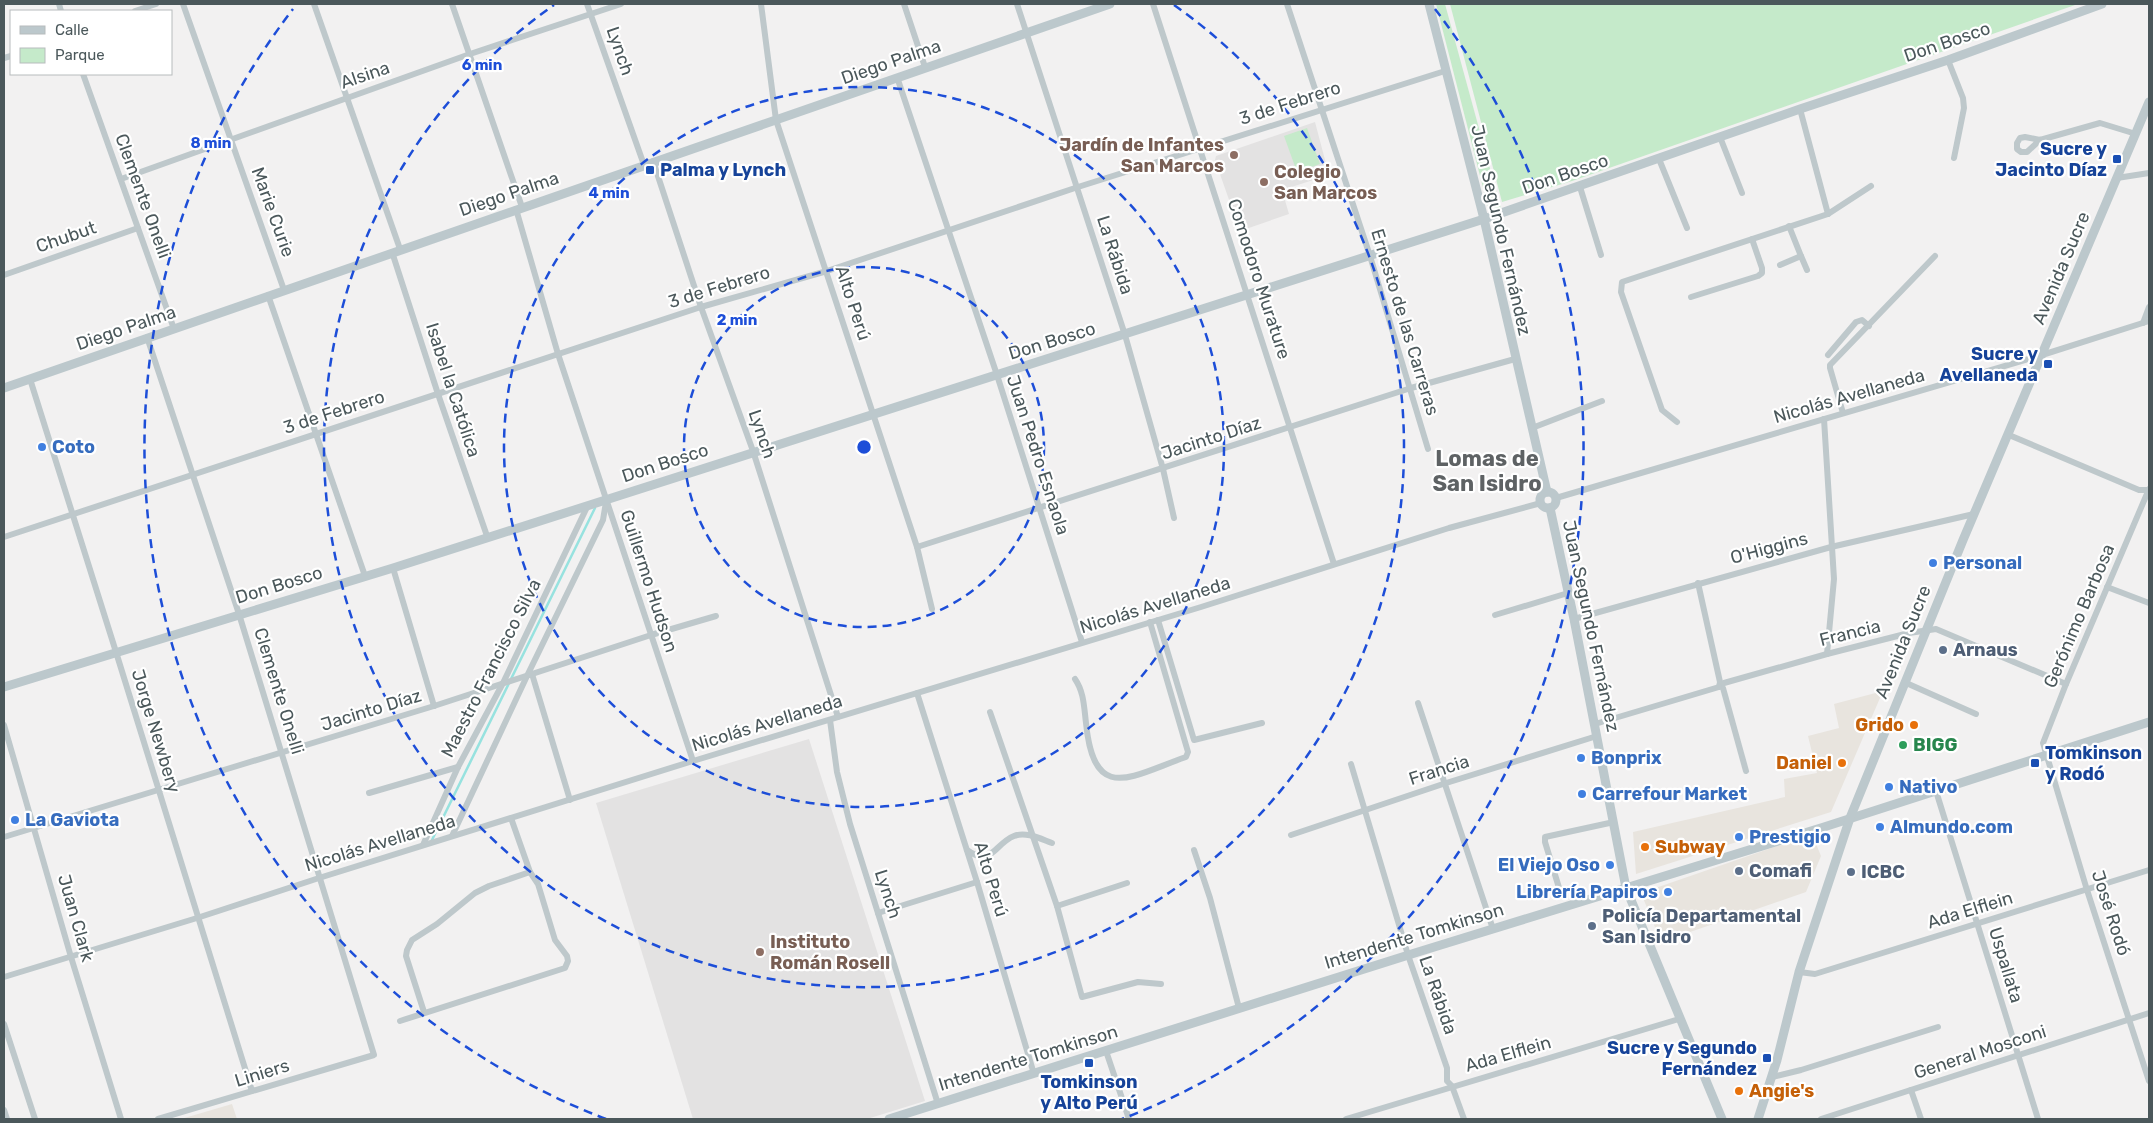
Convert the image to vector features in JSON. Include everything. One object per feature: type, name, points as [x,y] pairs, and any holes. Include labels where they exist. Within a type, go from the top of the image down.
[{"type":"street","points":[[138,10],[156,4]]},
{"type":"street","name":"Marie Curie","points":[[183,4],[284,290]]},
{"type":"street","name":"Isabel la Católica","points":[[314,4],[347,97],[396,251],[438,394],[487,536]]},
{"type":"street","name":"Guillermo Hudson","points":[[452,4],[519,208],[558,354],[693,761]]},
{"type":"street","name":"Lynch","points":[[587,4],[649,163],[753,451],[838,717]]},
{"type":"street","name":"Alsina","points":[[121,179],[230,138],[620,4]]},
{"type":"street","name":"Alto Perú","points":[[761,4],[776,120],[875,414],[917,547],[932,609]]},
{"type":"street","points":[[904,4],[925,67]]},
{"type":"street","name":"La Rábida","points":[[1017,4],[1125,335],[1163,469],[1174,518]]},
{"type":"street","name":"Diego Palma","points":[[4,388],[1110,4]]},
{"type":"street","name":"Comodoro Murature","points":[[1153,4],[1334,564]]},
{"type":"street","name":"Ernesto de las Carreras","points":[[1287,4],[1370,256],[1428,449]]},
{"type":"street","name":"Juan Segundo Fernández","points":[[1429,4],[1484,219],[1547,492]]},
{"type":"street","name":"Don Bosco","points":[[4,687],[393,568],[753,451],[1248,296],[1484,219],[1800,109],[1948,60],[2102,4]]},
{"type":"street","points":[[1948,60],[1963,98],[1964,108],[1954,158]]},
{"type":"street","name":"3 de Febrero","points":[[4,537],[701,307],[827,271],[1078,187],[1445,71]]},
{"type":"street","name":"Clemente Onelli","points":[[83,75],[174,329]]},
{"type":"street","name":"Juan Pedro Esnaola","points":[[897,77],[997,375],[1082,642]]},
{"type":"street","name":"Avenida Sucre","points":[[1758,1119],[1772,1077],[1799,972],[1850,818],[1974,514],[2149,102]]},
{"type":"street","points":[[1800,109],[1828,214]]},
{"type":"street","points":[[2040,140],[2100,122],[2136,134]]},
{"type":"street","points":[[1720,137],[1742,193]]},
{"type":"street","points":[[1659,158],[1687,228]]},
{"type":"street","points":[[2117,178],[2149,173]]},
{"type":"street","points":[[1580,186],[1601,255]]},
{"type":"street","points":[[1677,422],[1662,410],[1620,285],[1626,280],[1828,214],[1872,186]]},
{"type":"street","points":[[1789,226],[1807,270]]},
{"type":"street","name":"Chubut","points":[[4,275],[138,228]]},
{"type":"street","points":[[1691,297],[1758,276],[1762,273],[1752,239]]},
{"type":"street","points":[[1780,265],[1801,256]]},
{"type":"street","points":[[1843,413],[1830,365],[1935,256]]},
{"type":"street","points":[[268,296],[365,576]]},
{"type":"street","points":[[2146,322],[2149,307]]},
{"type":"street","points":[[1828,354],[1856,322],[1862,320],[1869,326]]},
{"type":"street","name":"Nicolás Avellaneda","points":[[1556,498],[2042,355],[2146,322]]},
{"type":"street","name":"Clemente Onelli","points":[[147,337],[240,614],[318,878],[374,1055]]},
{"type":"street","name":"Jacinto Díaz","points":[[917,547],[1411,388],[1515,359]]},
{"type":"street","name":"Jorge Newbery","points":[[30,379],[252,1091]]},
{"type":"street","points":[[1532,428],[1602,401]]},
{"type":"street","points":[[1824,419],[1834,579],[1827,654]]},
{"type":"street","points":[[2008,435],[2139,490],[2149,490]]},
{"type":"street","name":"Gerónimo Barbosa","points":[[2046,755],[2045,737],[2149,490]]},
{"type":"street","points":[[1547,492],[1556,498],[1556,502],[1550,508],[1541,503],[1543,494],[1547,492]]},
{"type":"street","name":"Maestro Francisco Silva","points":[[452,836],[603,520],[607,500]]},
{"type":"street","name":"Nicolás Avellaneda","points":[[4,978],[693,761],[1158,620],[1449,528],[1541,503]]},
{"type":"street","name":"Maestro Francisco Silva","points":[[423,845],[458,767],[506,682],[588,505]]},
{"type":"street","name":"Juan Segundo Fernández","points":[[1550,508],[1574,619],[1626,888],[1722,1119]]},
{"type":"street","name":"O'Higgins","points":[[1574,619],[1831,547],[1974,514]]},
{"type":"street","points":[[393,568],[434,706]]},
{"type":"street","points":[[1698,583],[1721,685],[1746,771]]},
{"type":"street","points":[[2107,587],[2149,604]]},
{"type":"street","points":[[1495,615],[1568,593]]},
{"type":"street","name":"Jacinto Díaz","points":[[4,837],[434,706],[651,635],[716,616]]},
{"type":"street","points":[[1158,620],[1194,740],[1262,723]]},
{"type":"street","points":[[1075,679],[1080,685],[1084,702],[1088,741],[1093,758],[1099,770],[1105,775],[1115,779],[1187,757],[1188,752],[1150,622]]},
{"type":"street","name":"Francia","points":[[1595,724],[1827,654],[1936,629],[2066,684]]},
{"type":"street","points":[[527,676],[570,800]]},
{"type":"street","points":[[1904,682],[1976,714]]},
{"type":"street","name":"Alto Perú","points":[[917,693],[977,882],[1034,1074]]},
{"type":"street","points":[[1418,703],[1443,784],[1493,929]]},
{"type":"street","points":[[990,712],[1034,836],[1082,998],[1138,982],[1161,984]]},
{"type":"street","name":"Lynch","points":[[830,720],[837,772],[846,807],[938,1104]]},
{"type":"street","name":"Intendente Tomkinson","points":[[889,1119],[1936,791],[2149,722]]},
{"type":"street","name":"Juan Clark","points":[[4,725],[71,957],[121,1119]]},
{"type":"street","name":"Francia","points":[[1291,834],[1597,736]]},
{"type":"street","name":"José Rodó","points":[[2046,755],[2087,890],[2149,1081]]},
{"type":"street","name":"La Rábida","points":[[1352,764],[1408,955],[1447,1068],[1448,1081],[1452,1086],[1464,1119]]},
{"type":"street","points":[[368,793],[458,767]]},
{"type":"street","name":"Uspallata","points":[[1936,791],[2038,1119]]},
{"type":"street","points":[[400,1021],[565,968],[568,961],[567,956],[555,940],[538,884],[530,872],[511,818]]},
{"type":"street","points":[[1563,892],[1560,891],[1545,842],[1545,836],[1614,822]]},
{"type":"street","points":[[967,850],[975,856],[984,857],[997,851],[1014,836],[1034,836],[1052,843]]},
{"type":"street","points":[[1194,850],[1210,898],[1239,1008]]},
{"type":"street","name":"Ada Elflein","points":[[1799,972],[1815,974],[2149,870]]},
{"type":"street","points":[[424,1012],[406,956],[412,940],[437,924],[475,893],[488,886],[530,872]]},
{"type":"street","points":[[878,913],[977,882]]},
{"type":"street","points":[[1056,906],[1128,883]]},
{"type":"street","name":"General Mosconi","points":[[1821,1119],[2149,1014]]},
{"type":"street","name":"Ada Elflein","points":[[1346,1119],[1679,1019]]},
{"type":"street","points":[[4,1024],[35,1119]]},
{"type":"street","points":[[1772,1077],[1938,1028]]},
{"type":"street","points":[[1106,1051],[1129,1119]]},
{"type":"street","name":"Liniers","points":[[158,1119],[374,1055]]},
{"type":"street","points":[[1911,1090],[1921,1119]]},
{"type":"street","name":"Avenida Sucre","points":[[1764,1119],[1768,1099],[1767,1094]]},
{"type":"street","points":[[4,1110],[7,1119]]},
{"type":"shaded area","name":"Colegio San Marcos","points":[[1315,122],[1329,175],[1282,190],[1289,214],[1240,231],[1215,160],[1216,156]]},
{"type":"shaded area","points":[[1883,691],[1831,812],[1636,874],[1633,832],[1785,797],[1784,779],[1817,773],[1808,736],[1839,728],[1834,704]]},
{"type":"shaded area","name":"Instituto Román Rosell","points":[[809,739],[925,1101],[867,1119],[693,1119],[596,803]]},
{"type":"shaded area","points":[[1812,834],[1821,856],[1806,892],[1661,942],[1641,893]]},
{"type":"shaded area","points":[[232,1104],[237,1119],[181,1119]]},
{"type":"green space","points":[[1436,4],[1445,4],[1501,209],[1491,210],[1488,207]]},
{"type":"green space","points":[[1450,4],[2078,4],[1572,181],[1502,202]]},
{"type":"green space","points":[[1307,128],[1320,164],[1297,172],[1284,136]]},
{"type":"waterway","points":[[432,840],[595,508]]},
{"type":"place","name":"Jardín de Infantes San Marcos","points":[[1234,155]]},
{"type":"place","name":"Sucre y Jacinto Díaz","points":[[2117,159]]},
{"type":"place","name":"Palma y Lynch","points":[[650,170]]},
{"type":"place","name":"Colegio San Marcos","points":[[1264,182]]},
{"type":"place","name":"Sucre y Avellaneda","points":[[2048,364]]},
{"type":"place","name":"Coto","points":[[42,447]]},
{"type":"place","name":"Personal","points":[[1933,563]]},
{"type":"place","name":"Arnaus","points":[[1943,650]]},
{"type":"place","name":"Grido","points":[[1914,725]]},
{"type":"place","name":"BIGG","points":[[1903,745]]},
{"type":"place","name":"Bonprix","points":[[1581,758]]},
{"type":"place","name":"Daniel","points":[[1842,763]]},
{"type":"place","name":"Tomkinson y Rodó","points":[[2035,763]]},
{"type":"place","name":"Nativo","points":[[1889,787]]},
{"type":"place","name":"Carrefour Market","points":[[1582,794]]},
{"type":"place","name":"La Gaviota","points":[[15,820]]},
{"type":"place","name":"Almundo.com","points":[[1880,827]]},
{"type":"place","name":"Prestigio","points":[[1739,837]]},
{"type":"place","name":"Subway","points":[[1645,847]]},
{"type":"place","name":"El Viejo Oso","points":[[1610,865]]},
{"type":"place","name":"Comafi","points":[[1739,871]]},
{"type":"place","name":"ICBC","points":[[1851,872]]},
{"type":"place","name":"Librería Papiros","points":[[1668,892]]},
{"type":"place","name":"Policía Departamental San Isidro","points":[[1592,926]]},
{"type":"place","name":"Instituto Román Rosell","points":[[760,952]]},
{"type":"place","name":"Sucre y Segundo Fernández","points":[[1767,1058]]},
{"type":"place","name":"Tomkinson y Alto Perú","points":[[1089,1063]]},
{"type":"place","name":"Angie's","points":[[1739,1091]]},
{"type":"district","name":"Lomas de San Isidro","points":[[1487,470]]}]
